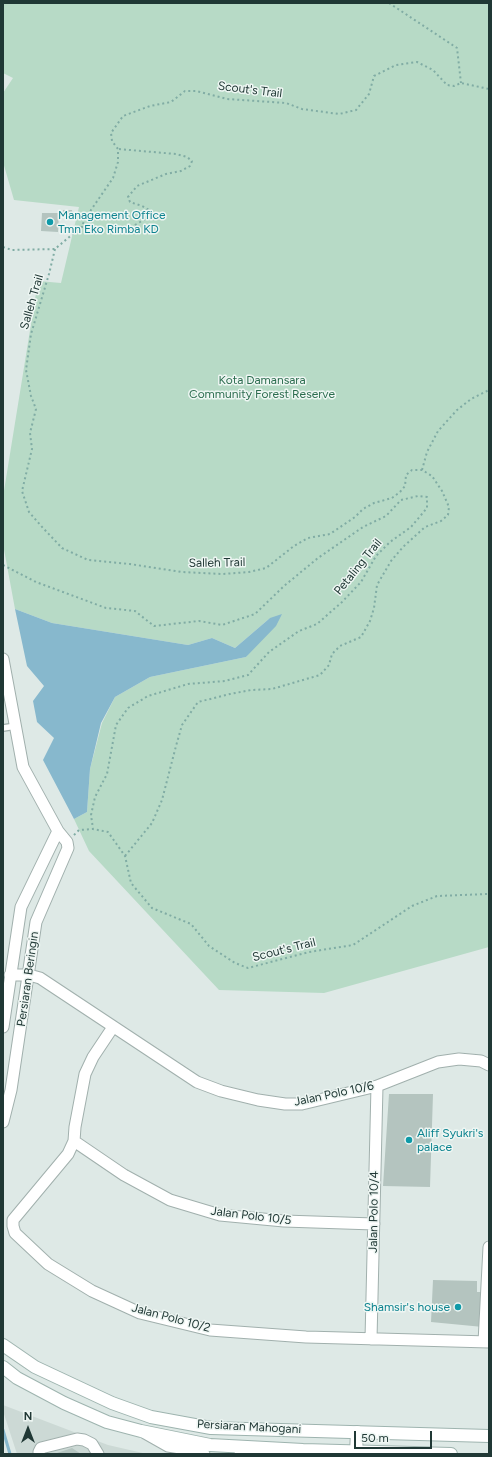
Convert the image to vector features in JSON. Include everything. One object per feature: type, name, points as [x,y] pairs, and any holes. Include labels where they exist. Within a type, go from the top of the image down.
[{"type":"main road","name":"Persiaran Mahogani","points":[[3,1345],[35,1367],[112,1403],[151,1417],[211,1428],[489,1436]]},
{"type":"main road","name":"Persiaran Mahogani","points":[[3,1367],[17,1378],[64,1403],[107,1422],[141,1431],[210,1445],[308,1452],[451,1454]]},
{"type":"main road","points":[[356,1453],[357,1432]]},
{"type":"street","points":[[3,659],[23,767],[58,831],[68,842]]},
{"type":"street","name":"Persiaran Beringin","points":[[3,1027],[21,907],[58,831]]},
{"type":"street","name":"Persiaran Beringin","points":[[3,1122],[11,1090],[36,922],[68,848],[68,842]]},
{"type":"street","name":"Jalan Polo 10/6","points":[[10,974],[29,975],[40,978],[197,1082],[221,1092],[258,1100],[285,1104],[302,1104],[377,1086],[438,1062],[459,1059],[481,1062],[489,1065]]},
{"type":"street","name":"Jalan Polo 10/2","points":[[113,1027],[93,1057],[85,1074],[75,1127],[74,1141],[68,1154],[13,1220],[12,1226],[15,1233],[48,1264],[92,1291],[140,1312],[210,1330],[306,1337],[487,1342]]},
{"type":"street","name":"Jalan Polo 10/4","points":[[371,1339],[377,1086]]},
{"type":"street","name":"Jalan Polo 10/5","points":[[74,1141],[124,1175],[170,1200],[220,1214],[284,1221],[374,1224]]},
{"type":"street","points":[[487,1342],[489,1247]]},
{"type":"street","points":[[141,1431],[168,1446],[199,1451],[204,1454]]},
{"type":"street","points":[[39,1453],[41,1448],[77,1439],[84,1440],[92,1444],[98,1454]]},
{"type":"street","points":[[240,1454],[282,1449]]},
{"type":"lane","points":[[3,728],[16,726]]},
{"type":"path","points":[[389,3],[457,48],[461,83]]},
{"type":"path","name":"Scout's Trail","points":[[55,249],[81,227],[90,210],[113,178],[118,162],[118,149],[112,141],[111,133],[124,116],[150,106],[171,102],[185,91],[196,91],[227,99],[286,103],[302,109],[339,114],[356,110],[368,94],[374,76],[396,65],[417,62],[433,70],[447,85],[454,86],[461,83],[489,89]]},
{"type":"path","points":[[81,227],[128,229],[147,218],[151,211],[130,202],[128,197],[137,186],[166,174],[180,172],[190,166],[192,161],[187,157],[176,154],[118,149]]},
{"type":"path","points":[[3,247],[12,250],[55,249]]},
{"type":"path","name":"Salleh Trail","points":[[55,249],[31,334],[26,370],[31,396],[36,408],[30,433],[32,449],[22,491],[29,512],[62,548],[88,560],[130,564],[182,572],[249,572],[266,568],[294,546],[308,538],[330,534],[374,503],[392,498],[405,486],[406,476],[412,470],[422,470]]},
{"type":"path","points":[[124,856],[152,823],[162,800],[182,725],[198,702],[251,690],[272,689],[320,675],[329,665],[332,654],[340,646],[361,637],[370,621],[374,608],[377,585],[390,561],[425,527],[441,521],[448,515],[449,507],[442,491],[432,476],[422,470],[427,452],[438,431],[457,410],[471,399],[489,390]]},
{"type":"path","name":"Petaling Trail","points":[[3,565],[36,582],[106,608],[135,611],[154,626],[199,621],[222,625],[255,614],[284,586],[318,558],[364,527],[386,516],[401,500],[418,496],[427,497],[427,508],[411,526],[390,542],[376,556],[361,582],[342,602],[317,624],[299,631],[269,652],[248,675],[225,681],[188,684],[148,696],[128,708],[116,725],[107,774],[95,797],[91,815],[93,829]]},
{"type":"path","points":[[68,842],[79,830],[93,829]]},
{"type":"path","name":"Scout's Trail","points":[[93,829],[108,832],[124,856],[131,883],[152,908],[191,924],[209,946],[235,963],[248,968],[309,952],[353,944],[412,906],[437,896],[489,893]]},
{"type":"shaded area","points":[[3,1405],[108,1445],[147,1454],[17,1454],[3,1411]]},
{"type":"green space","name":"Kota Damansara Community Forest Reserve","points":[[3,3],[489,3],[489,947],[324,993],[219,990],[89,851],[74,819],[87,812],[90,769],[102,723],[115,697],[150,677],[246,657],[270,618],[235,648],[212,638],[188,645],[52,623],[15,609],[3,544],[3,497],[38,281],[61,283],[79,207],[14,200],[3,162],[3,93],[13,78],[3,73]]},
{"type":"water","points":[[15,609],[52,623],[188,645],[212,638],[235,648],[270,618],[282,614],[276,626],[246,657],[150,677],[115,697],[101,723],[90,769],[87,812],[74,819],[43,760],[54,738],[37,722],[33,701],[44,686],[27,666]]},
{"type":"building","points":[[63,210],[72,210],[73,217],[64,217]]},
{"type":"building","name":"Management Office Tmn Eko Rimba KD","points":[[42,213],[59,213],[58,232],[41,231]]},
{"type":"building","name":"Aliff Syukri's palace","points":[[389,1094],[433,1094],[430,1187],[383,1186]]},
{"type":"building","name":"Shamsir's house","points":[[433,1280],[477,1281],[477,1292],[485,1292],[483,1327],[431,1322]]},
{"type":"building","points":[[72,1448],[81,1454],[54,1454]]},
{"type":"waterway","points":[[3,1430],[10,1454]]},
{"type":"place","name":"Management Office Tmn Eko Rimba KD","points":[[50,222]]},
{"type":"place","name":"Aliff Syukri's palace","points":[[409,1140]]},
{"type":"place","name":"Shamsir's house","points":[[458,1307]]}]
